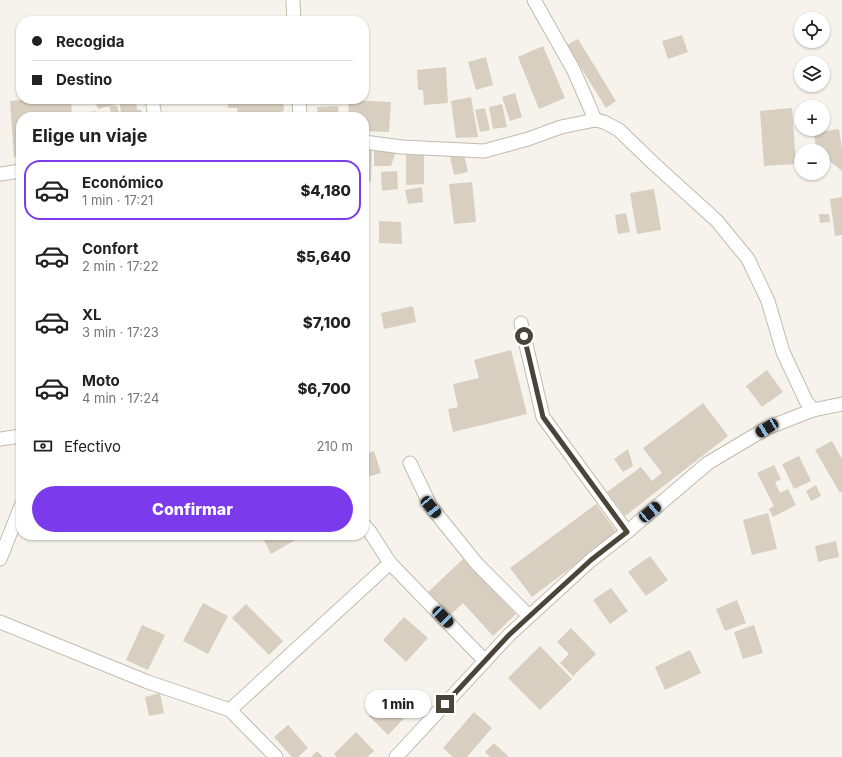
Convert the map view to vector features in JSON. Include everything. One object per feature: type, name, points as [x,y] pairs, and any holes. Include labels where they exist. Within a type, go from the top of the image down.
[{"type":"street","points":[[293,0],[294,16]]},
{"type":"street","points":[[534,0],[573,69],[595,120]]},
{"type":"street","points":[[369,143],[484,151],[528,139],[561,127],[595,120],[604,122],[619,130],[717,221],[748,259],[768,300],[783,352],[806,401],[813,410]]},
{"type":"street","points":[[0,174],[16,172]]},
{"type":"street","points":[[521,323],[543,417],[627,532]]},
{"type":"street","points":[[396,757],[509,635],[529,616],[591,560],[627,532],[708,463],[767,428],[813,410],[842,404]]},
{"type":"street","points":[[0,439],[16,437]]},
{"type":"street","points":[[410,463],[431,507],[476,564],[529,616]]},
{"type":"street","points":[[0,560],[16,519]]},
{"type":"street","points":[[369,531],[390,563],[485,661]]},
{"type":"street","points":[[230,710],[390,563]]},
{"type":"street","points":[[0,622],[148,682],[230,710],[276,757]]},
{"type":"building","points":[[682,35],[688,52],[668,59],[662,41]]},
{"type":"building","points":[[578,39],[616,101],[606,108],[567,45]]},
{"type":"building","points":[[543,46],[565,98],[539,109],[518,57]]},
{"type":"building","points":[[486,57],[493,85],[476,90],[468,62]]},
{"type":"building","points":[[446,67],[448,103],[424,105],[423,90],[418,90],[417,70]]},
{"type":"building","points":[[515,93],[522,117],[510,121],[502,97]]},
{"type":"building","points":[[471,97],[478,137],[456,138],[451,101]]},
{"type":"building","points":[[16,100],[16,104],[71,104],[72,112],[16,112],[16,157],[14,157],[10,101]]},
{"type":"building","points":[[369,101],[391,102],[389,132],[369,131],[369,112],[348,112],[349,104],[369,104]]},
{"type":"building","points":[[96,104],[117,104],[98,109]]},
{"type":"building","points":[[120,104],[136,104],[137,110],[141,110],[142,112],[121,112]]},
{"type":"building","points":[[228,104],[283,104],[284,111],[237,112],[237,108],[228,108]]},
{"type":"building","points":[[502,104],[507,127],[493,129],[489,107]]},
{"type":"building","points":[[109,106],[117,106],[119,112],[111,112]]},
{"type":"building","points":[[338,106],[339,112],[318,112],[317,107]]},
{"type":"building","points":[[485,108],[490,130],[480,132],[475,110]]},
{"type":"building","points":[[792,108],[795,144],[794,164],[764,166],[760,111]]},
{"type":"building","points":[[839,129],[842,149],[842,171],[830,162],[830,144],[815,144],[814,136],[830,136],[830,130]]},
{"type":"building","points":[[369,149],[372,149],[371,182],[369,182]]},
{"type":"building","points":[[374,151],[396,151],[391,166],[374,166]]},
{"type":"building","points":[[406,151],[424,151],[424,184],[406,185]]},
{"type":"building","points":[[464,154],[468,172],[454,175],[450,157]]},
{"type":"building","points":[[397,171],[398,189],[382,191],[381,172]]},
{"type":"building","points":[[472,182],[476,222],[454,224],[449,184]]},
{"type":"building","points":[[422,187],[423,202],[408,204],[405,190]]},
{"type":"building","points":[[654,189],[661,230],[637,234],[630,193]]},
{"type":"building","points":[[842,197],[842,235],[835,236],[830,199]]},
{"type":"building","points":[[626,213],[630,232],[618,234],[615,215]]},
{"type":"building","points":[[819,214],[829,214],[830,222],[820,223]]},
{"type":"building","points":[[379,221],[401,222],[402,244],[379,243]]},
{"type":"building","points":[[413,306],[416,322],[384,329],[381,313]]},
{"type":"building","points":[[511,350],[527,414],[453,432],[448,409],[458,407],[453,384],[479,378],[474,360]]},
{"type":"building","points":[[767,370],[783,392],[762,407],[746,386]]},
{"type":"building","points":[[703,403],[728,436],[625,516],[607,492],[641,467],[652,481],[662,473],[643,448]]},
{"type":"building","points":[[832,441],[842,459],[842,491],[840,493],[815,450]]},
{"type":"building","points":[[628,449],[633,466],[623,472],[614,459]]},
{"type":"building","points":[[374,451],[381,473],[369,477],[369,453]]},
{"type":"building","points":[[799,456],[811,481],[794,489],[782,464]]},
{"type":"building","points":[[774,465],[781,479],[775,482],[780,493],[788,489],[796,505],[773,517],[769,509],[774,506],[757,473]]},
{"type":"building","points":[[816,485],[821,496],[811,501],[806,491]]},
{"type":"building","points":[[596,504],[617,533],[532,597],[510,568]]},
{"type":"building","points":[[768,513],[777,549],[752,555],[743,520]]},
{"type":"building","points":[[264,540],[295,540],[271,554]]},
{"type":"building","points":[[836,541],[839,557],[818,562],[815,546]]},
{"type":"building","points":[[650,556],[668,580],[646,596],[628,572]]},
{"type":"building","points":[[463,559],[516,614],[493,636],[463,603],[447,618],[425,595]]},
{"type":"building","points":[[611,588],[628,611],[610,624],[593,600]]},
{"type":"building","points":[[737,600],[746,623],[725,631],[716,609]]},
{"type":"building","points":[[203,603],[228,616],[208,654],[183,641]]},
{"type":"building","points":[[246,604],[283,641],[269,655],[232,618]]},
{"type":"building","points":[[404,617],[428,638],[406,662],[383,640]]},
{"type":"building","points":[[142,625],[165,635],[148,670],[126,660]]},
{"type":"building","points":[[754,625],[763,653],[743,659],[734,632]]},
{"type":"building","points":[[571,628],[596,654],[573,676],[560,663],[569,654],[557,642]]},
{"type":"building","points":[[540,646],[572,679],[540,710],[508,678]]},
{"type":"building","points":[[690,650],[701,673],[665,690],[655,667]]},
{"type":"building","points":[[160,693],[164,713],[149,716],[145,697]]},
{"type":"building","points":[[391,693],[410,712],[388,735],[369,716]]},
{"type":"building","points":[[474,712],[492,728],[467,757],[453,757],[443,748]]},
{"type":"building","points":[[288,725],[308,748],[298,757],[292,757],[274,737]]},
{"type":"building","points":[[356,732],[374,751],[367,757],[337,757],[334,754]]},
{"type":"building","points":[[494,743],[509,757],[490,757],[485,752]]},
{"type":"building","points":[[317,751],[323,757],[311,757]]},
{"type":"route","points":[[445,704],[509,635],[591,560],[627,532],[543,417],[524,336]]}]
